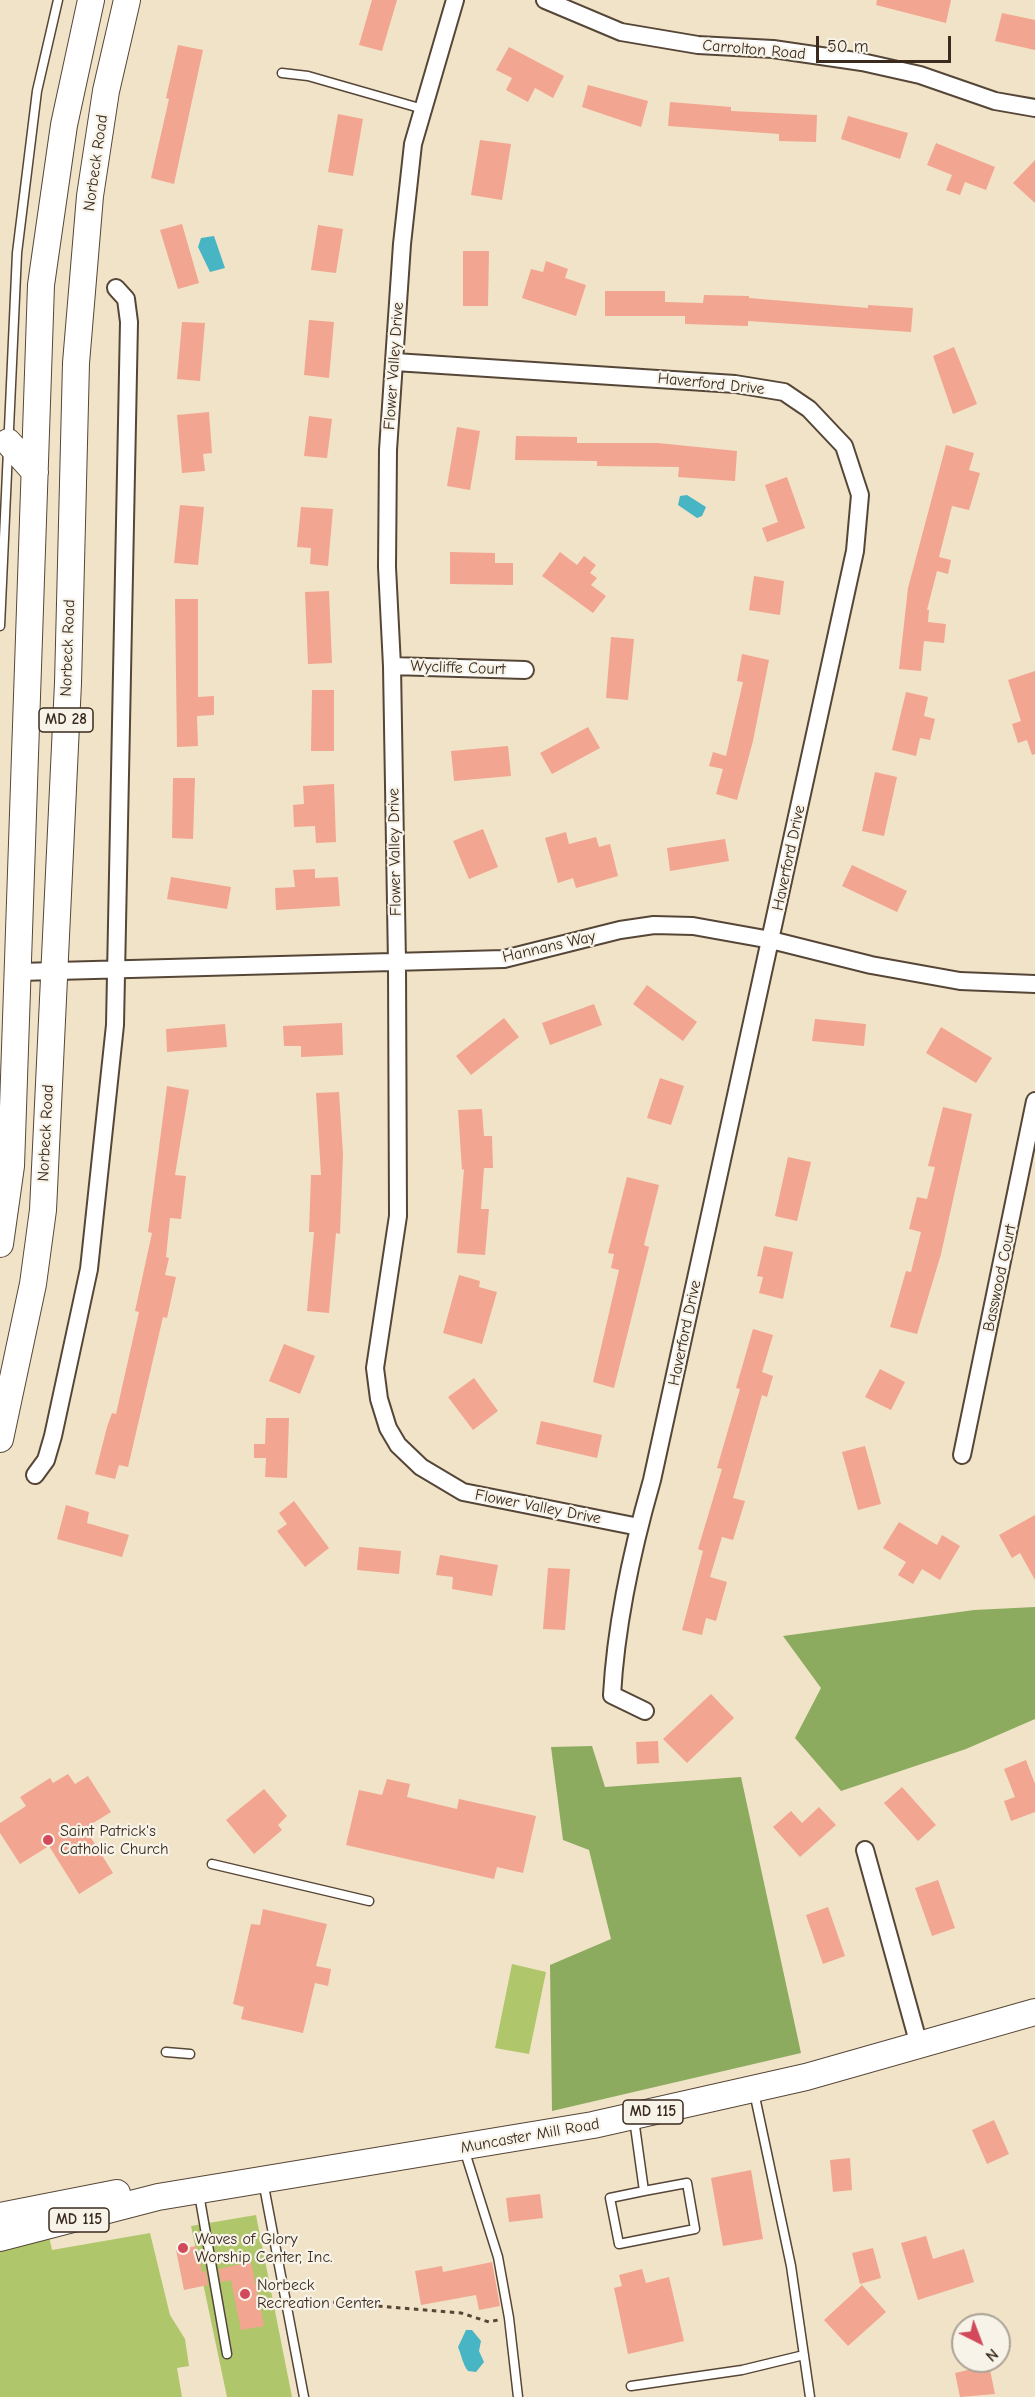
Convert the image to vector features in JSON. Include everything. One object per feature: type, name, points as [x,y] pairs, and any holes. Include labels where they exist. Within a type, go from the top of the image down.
[{"type":"main road","name":"Norbeck Road","points":[[0,1244],[11,1166],[20,972],[41,285],[64,125],[91,0]]},
{"type":"main road","name":"Norbeck Road","points":[[0,1439],[33,1284],[43,1210],[68,671],[76,363],[90,196],[106,91],[127,0]]},
{"type":"main road","points":[[8,442],[35,472]]},
{"type":"main road","name":"Muncaster Mill Road","points":[[0,2238],[158,2197],[464,2148],[633,2116],[753,2089],[1035,2012]]},
{"type":"main road","name":"Muncaster Mill Road","points":[[0,2216],[132,2190],[158,2197]]},
{"type":"street","name":"Flower Valley Drive","points":[[455,0],[413,144],[402,244],[387,462],[387,567],[392,666],[397,964],[398,1216],[375,1368],[379,1399],[388,1428],[398,1445],[421,1467],[463,1492],[639,1527]]},
{"type":"street","name":"Carrolton Road","points":[[545,0],[621,32],[698,45],[773,49],[862,62],[920,75],[995,102],[1035,108]]},
{"type":"street","points":[[35,1475],[46,1460],[53,1436],[89,1269],[115,1025],[114,970],[129,322],[126,299],[116,288]]},
{"type":"street","name":"Haverford Drive","points":[[395,362],[735,384],[784,392],[809,409],[844,446],[860,495],[855,551],[652,1480],[639,1527],[615,1647],[612,1695],[645,1711]]},
{"type":"street","name":"Wycliffe Court","points":[[392,666],[525,670]]},
{"type":"street","name":"Hannans Way","points":[[20,972],[397,964],[504,959],[620,930],[654,925],[693,926],[771,940],[871,965],[960,981],[1035,984]]},
{"type":"street","name":"Basswood Court","points":[[962,1455],[1035,1101]]},
{"type":"street","points":[[865,1851],[919,2045]]},
{"type":"lane","points":[[0,626],[17,253],[37,91],[58,0]]},
{"type":"lane","points":[[282,73],[308,76],[423,109]]},
{"type":"lane","points":[[212,1864],[369,1901]]},
{"type":"lane","points":[[166,2052],[190,2054]]},
{"type":"lane","points":[[753,2089],[779,2203],[810,2397]]},
{"type":"lane","points":[[633,2116],[644,2191]]},
{"type":"lane","points":[[464,2148],[498,2257],[509,2318],[518,2397]]},
{"type":"lane","points":[[263,2181],[304,2397]]},
{"type":"lane","points":[[687,2183],[695,2229],[619,2244],[610,2198],[644,2191],[687,2183]]},
{"type":"lane","points":[[199,2190],[227,2354]]},
{"type":"lane","points":[[631,2386],[742,2370],[804,2355]]},
{"type":"path","points":[[325,2300],[461,2313],[489,2322],[509,2318]]},
{"type":"green space","points":[[1035,1607],[1035,1719],[966,1749],[841,1791],[795,1738],[821,1688],[783,1636],[974,1610]]},
{"type":"green space","points":[[592,1746],[605,1787],[741,1777],[801,2053],[552,2111],[550,1965],[611,1939],[589,1850],[563,1840],[551,1747]]},
{"type":"green space","points":[[512,1964],[546,1972],[529,2054],[495,2048]]},
{"type":"green space","points":[[256,2215],[292,2397],[227,2397],[191,2226]]},
{"type":"green space","points":[[150,2233],[170,2315],[185,2339],[189,2366],[177,2368],[182,2397],[0,2397],[0,2250],[49,2236],[52,2250]]},
{"type":"water","points":[[214,236],[225,268],[210,272],[198,247],[201,238]]},
{"type":"water","points":[[687,495],[706,507],[702,516],[697,518],[678,505],[680,496]]},
{"type":"water","points":[[466,2330],[472,2330],[481,2341],[479,2351],[484,2362],[476,2372],[468,2371],[458,2347]]},
{"type":"building","points":[[372,0],[397,0],[382,51],[359,45]]},
{"type":"building","points":[[877,0],[951,0],[946,23],[876,5]]},
{"type":"building","points":[[1002,13],[1035,20],[1035,50],[995,41]]},
{"type":"building","points":[[178,45],[203,50],[174,184],[151,178],[169,99],[166,98]]},
{"type":"building","points":[[509,47],[564,76],[553,98],[535,88],[528,102],[506,90],[512,78],[496,70]]},
{"type":"building","points":[[588,85],[648,101],[641,127],[582,107]]},
{"type":"building","points":[[670,102],[731,107],[731,111],[817,115],[816,142],[779,141],[779,134],[668,126]]},
{"type":"building","points":[[338,114],[363,119],[353,176],[328,172]]},
{"type":"building","points":[[848,116],[908,133],[900,159],[841,139]]},
{"type":"building","points":[[480,140],[511,144],[502,200],[471,195]]},
{"type":"building","points":[[936,143],[995,167],[986,190],[965,182],[960,195],[946,190],[952,175],[927,165]]},
{"type":"building","points":[[1035,160],[1035,203],[1013,183]]},
{"type":"building","points":[[182,224],[199,283],[178,289],[160,230]]},
{"type":"building","points":[[318,225],[343,229],[336,273],[311,270]]},
{"type":"building","points":[[463,251],[489,251],[488,306],[463,306]]},
{"type":"building","points":[[546,261],[568,269],[565,278],[586,285],[576,316],[522,298],[531,269],[543,272]]},
{"type":"building","points":[[605,291],[665,291],[665,302],[703,303],[704,295],[749,296],[749,298],[868,308],[868,305],[913,308],[911,332],[748,321],[748,326],[685,324],[685,316],[605,316]]},
{"type":"building","points":[[309,320],[334,322],[329,378],[304,375]]},
{"type":"building","points":[[182,322],[205,323],[200,381],[177,379]]},
{"type":"building","points":[[954,347],[977,404],[953,414],[933,356]]},
{"type":"building","points":[[209,412],[212,453],[203,454],[205,471],[182,473],[177,415]]},
{"type":"building","points":[[309,416],[332,419],[327,458],[304,456]]},
{"type":"building","points":[[457,427],[480,431],[470,490],[447,486]]},
{"type":"building","points":[[516,436],[577,437],[577,443],[658,443],[737,451],[735,481],[678,477],[679,467],[597,466],[597,461],[515,460]]},
{"type":"building","points":[[946,445],[974,453],[969,470],[980,473],[969,510],[952,506],[939,557],[951,560],[948,574],[937,571],[927,610],[929,610],[928,622],[946,624],[944,643],[924,641],[921,671],[899,669],[908,588]]},
{"type":"building","points":[[787,477],[805,528],[767,542],[762,528],[778,522],[765,485]]},
{"type":"building","points":[[180,505],[204,507],[198,565],[174,563]]},
{"type":"building","points":[[301,507],[333,509],[328,566],[310,564],[311,548],[297,547]]},
{"type":"building","points":[[450,552],[495,553],[495,563],[513,563],[513,585],[450,584]]},
{"type":"building","points":[[560,552],[577,565],[584,556],[596,565],[590,573],[597,578],[591,585],[606,596],[593,613],[542,576]]},
{"type":"building","points":[[754,576],[784,581],[780,615],[749,610]]},
{"type":"building","points":[[329,591],[332,663],[308,664],[305,592]]},
{"type":"building","points":[[175,599],[198,599],[198,697],[214,696],[214,715],[197,716],[198,746],[177,747]]},
{"type":"building","points":[[611,637],[634,639],[628,700],[606,698]]},
{"type":"building","points":[[742,654],[769,660],[753,741],[737,800],[716,794],[723,769],[709,766],[713,752],[726,756],[743,682],[737,681]]},
{"type":"building","points":[[1035,671],[1035,754],[1032,755],[1027,740],[1018,743],[1012,724],[1021,721],[1008,680]]},
{"type":"building","points":[[312,690],[334,690],[334,751],[311,751]]},
{"type":"building","points":[[906,692],[928,697],[924,716],[935,719],[930,740],[920,738],[916,756],[892,750]]},
{"type":"building","points":[[588,727],[600,748],[552,774],[540,753]]},
{"type":"building","points":[[508,746],[511,776],[454,781],[451,751]]},
{"type":"building","points":[[875,772],[897,777],[884,836],[862,831]]},
{"type":"building","points":[[173,778],[195,778],[193,839],[172,838]]},
{"type":"building","points":[[334,784],[336,842],[316,843],[315,826],[294,827],[293,805],[304,804],[303,786]]},
{"type":"building","points":[[483,829],[498,867],[469,879],[453,841]]},
{"type":"building","points":[[566,832],[569,844],[596,837],[599,847],[610,844],[618,876],[576,888],[573,878],[558,883],[545,838]]},
{"type":"building","points":[[725,839],[729,861],[670,871],[667,848]]},
{"type":"building","points":[[852,865],[907,891],[897,912],[842,886]]},
{"type":"building","points":[[315,869],[315,878],[338,877],[340,906],[276,910],[275,888],[295,887],[293,870]]},
{"type":"building","points":[[171,877],[231,887],[227,909],[167,899]]},
{"type":"building","points":[[647,985],[697,1022],[683,1041],[633,1004]]},
{"type":"building","points":[[594,1004],[602,1025],[550,1045],[542,1023]]},
{"type":"building","points":[[504,1018],[519,1037],[471,1075],[456,1056]]},
{"type":"building","points":[[815,1019],[866,1024],[864,1046],[812,1041]]},
{"type":"building","points":[[342,1023],[343,1055],[301,1057],[301,1046],[284,1046],[283,1026]]},
{"type":"building","points":[[225,1024],[227,1047],[167,1052],[166,1029]]},
{"type":"building","points":[[941,1027],[992,1058],[976,1083],[926,1053]]},
{"type":"building","points":[[660,1078],[684,1086],[671,1125],[647,1118]]},
{"type":"building","points":[[167,1086],[189,1090],[175,1175],[186,1176],[181,1219],[170,1218],[166,1257],[169,1258],[165,1275],[176,1277],[167,1318],[163,1317],[128,1467],[119,1465],[115,1479],[95,1474],[107,1427],[112,1413],[116,1414],[139,1312],[135,1311],[152,1233],[148,1232]]},
{"type":"building","points":[[339,1092],[343,1154],[340,1234],[336,1233],[329,1313],[307,1311],[314,1232],[309,1232],[311,1175],[321,1175],[316,1093]]},
{"type":"building","points":[[943,1107],[972,1114],[941,1254],[917,1334],[890,1327],[906,1271],[911,1272],[921,1232],[909,1229],[917,1197],[927,1199],[935,1167],[928,1166]]},
{"type":"building","points":[[482,1109],[484,1136],[492,1136],[493,1168],[484,1168],[481,1209],[489,1209],[485,1255],[457,1253],[464,1169],[462,1170],[458,1110]]},
{"type":"building","points":[[788,1157],[811,1162],[797,1221],[775,1216]]},
{"type":"building","points":[[627,1177],[659,1185],[644,1245],[649,1247],[614,1388],[593,1382],[619,1270],[611,1268],[614,1254],[608,1253]]},
{"type":"building","points":[[764,1246],[793,1252],[783,1299],[759,1293],[763,1277],[757,1276]]},
{"type":"building","points":[[459,1275],[480,1281],[479,1287],[497,1292],[482,1344],[443,1333]]},
{"type":"building","points":[[753,1329],[773,1335],[762,1372],[773,1376],[767,1397],[762,1395],[733,1498],[745,1501],[733,1540],[722,1537],[710,1577],[727,1582],[716,1621],[706,1618],[702,1635],[682,1630],[703,1551],[698,1549],[722,1469],[717,1468],[740,1389],[736,1388]]},
{"type":"building","points":[[284,1344],[315,1356],[300,1394],[269,1381]]},
{"type":"building","points":[[880,1369],[905,1382],[891,1410],[865,1397]]},
{"type":"building","points":[[474,1378],[498,1411],[473,1430],[448,1397]]},
{"type":"building","points":[[266,1418],[289,1418],[287,1478],[265,1477],[266,1458],[254,1458],[254,1444],[265,1444]]},
{"type":"building","points":[[541,1421],[602,1435],[597,1458],[536,1444]]},
{"type":"building","points":[[865,1446],[881,1504],[858,1510],[842,1452]]},
{"type":"building","points":[[294,1501],[329,1548],[305,1567],[277,1531],[287,1524],[279,1513]]},
{"type":"building","points":[[66,1505],[89,1512],[87,1523],[129,1535],[122,1557],[57,1539]]},
{"type":"building","points":[[1035,1515],[1035,1580],[1020,1553],[1012,1558],[999,1535]]},
{"type":"building","points":[[899,1522],[937,1545],[942,1535],[960,1546],[940,1580],[922,1569],[913,1584],[898,1575],[906,1562],[883,1548]]},
{"type":"building","points":[[359,1547],[401,1551],[399,1574],[357,1570]]},
{"type":"building","points":[[440,1555],[498,1565],[492,1596],[452,1589],[453,1577],[436,1575]]},
{"type":"building","points":[[548,1568],[570,1569],[565,1630],[543,1629]]},
{"type":"building","points":[[711,1694],[734,1718],[687,1763],[663,1739]]},
{"type":"building","points":[[658,1741],[659,1763],[637,1764],[636,1742]]},
{"type":"building","points":[[1026,1760],[1035,1784],[1035,1812],[1011,1821],[1004,1801],[1015,1797],[1004,1769]]},
{"type":"building","name":"Saint Patrick's Catholic Church","points":[[68,1774],[75,1784],[88,1776],[111,1812],[85,1828],[113,1873],[79,1894],[49,1846],[20,1864],[0,1833],[0,1823],[26,1806],[20,1797],[50,1778],[53,1783]]},
{"type":"building","points":[[387,1779],[410,1784],[407,1797],[457,1809],[459,1799],[536,1816],[523,1873],[497,1867],[494,1879],[346,1845],[359,1790],[382,1795]]},
{"type":"building","points":[[902,1787],[936,1825],[918,1841],[884,1803]]},
{"type":"building","points":[[264,1789],[287,1816],[278,1825],[282,1830],[254,1854],[226,1820]]},
{"type":"building","points":[[819,1807],[836,1825],[800,1857],[773,1827],[791,1811],[802,1823]]},
{"type":"building","points":[[938,1880],[955,1928],[932,1936],[915,1888]]},
{"type":"building","points":[[828,1907],[845,1956],[823,1964],[806,1915]]},
{"type":"building","points":[[263,1909],[327,1924],[316,1966],[331,1969],[328,1986],[315,1983],[303,2033],[241,2019],[244,2007],[233,2004],[251,1924],[260,1925]]},
{"type":"building","points":[[994,2120],[1009,2154],[987,2164],[972,2130]]},
{"type":"building","points":[[850,2158],[852,2190],[833,2192],[830,2160]]},
{"type":"building","points":[[751,2170],[763,2239],[723,2246],[711,2178]]},
{"type":"building","points":[[540,2194],[543,2218],[509,2222],[506,2198]]},
{"type":"building","points":[[926,2236],[933,2259],[964,2249],[974,2282],[918,2300],[901,2243]]},
{"type":"building","points":[[196,2246],[202,2272],[206,2271],[208,2285],[184,2290],[176,2250]]},
{"type":"building","points":[[873,2248],[881,2278],[860,2284],[852,2253]]},
{"type":"building","points":[[251,2262],[264,2326],[241,2330],[231,2280],[221,2282],[219,2269]]},
{"type":"building","points":[[492,2262],[500,2306],[479,2310],[476,2295],[421,2305],[415,2271],[442,2266],[443,2272]]},
{"type":"building","points":[[642,2269],[646,2283],[669,2277],[684,2341],[628,2354],[614,2288],[622,2286],[619,2275]]},
{"type":"building","points":[[862,2285],[886,2312],[848,2346],[824,2320]]},
{"type":"building","points":[[955,2373],[991,2373],[995,2394],[960,2397]]},
{"type":"place","name":"Saint Patrick's Catholic Church","points":[[48,1840]]},
{"type":"place","name":"Waves of Glory Worship Center, Inc.","points":[[183,2248]]},
{"type":"place","name":"Norbeck Recreation Center","points":[[245,2294]]}]
